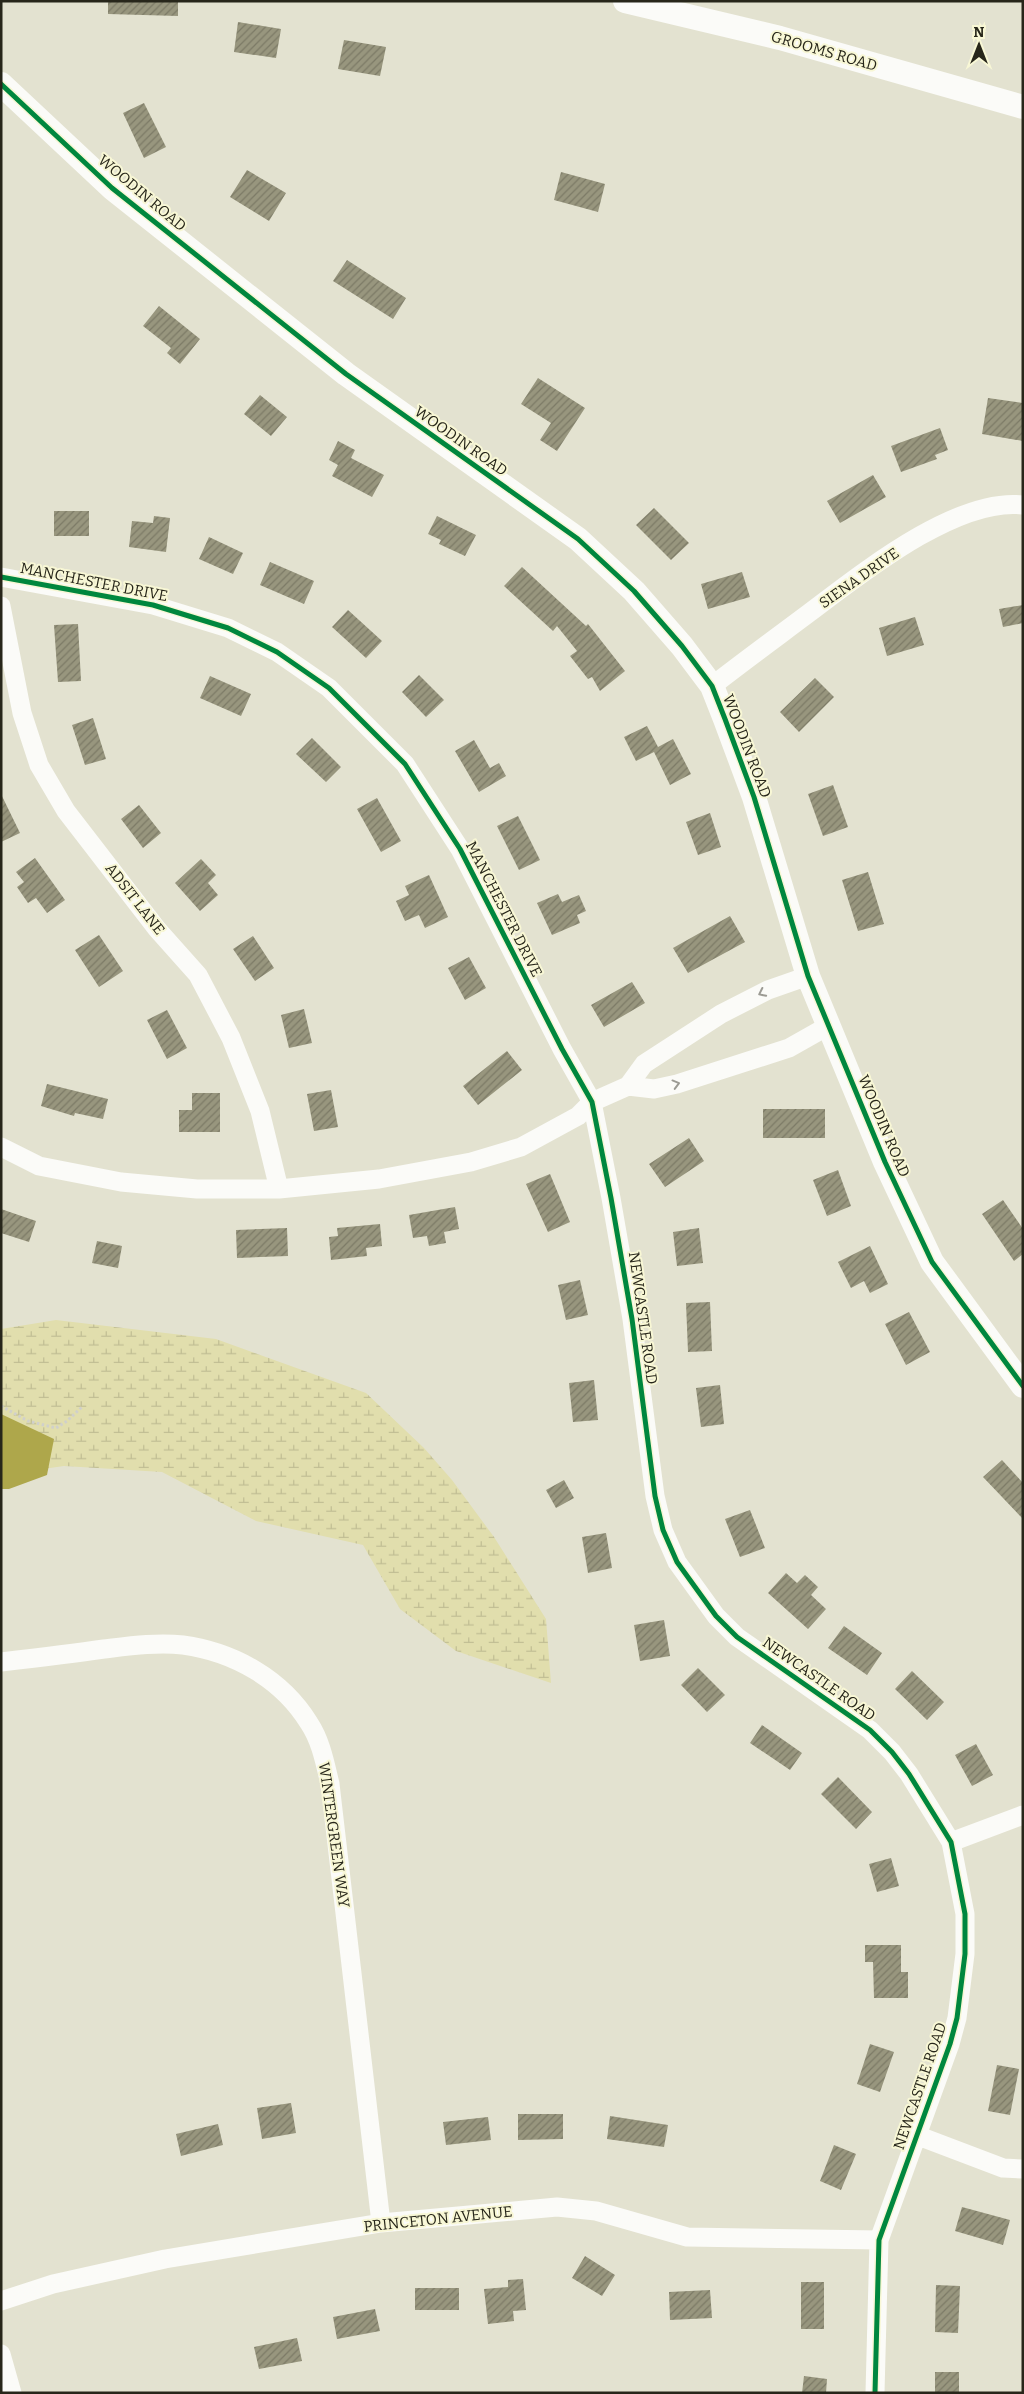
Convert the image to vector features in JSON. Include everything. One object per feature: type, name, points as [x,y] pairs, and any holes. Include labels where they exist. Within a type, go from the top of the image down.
[{"type":"street","name":"GROOMS ROAD","points":[[625,1],[780,38],[1023,107]]},
{"type":"street","name":"WOODIN ROAD","points":[[1,84],[112,188],[346,374],[578,539],[634,591],[682,646],[712,686],[754,797],[808,976],[885,1162],[932,1262],[1023,1386]]},
{"type":"street","name":"SIENA DRIVE","points":[[712,686],[871,567],[918,537],[973,511],[996,506],[1023,505]]},
{"type":"street","name":"MANCHESTER DRIVE","points":[[1,577],[153,605],[228,628],[277,652],[328,688],[405,764],[460,849],[562,1049],[592,1102]]},
{"type":"street","name":"ADSIT LANE","points":[[1,606],[22,713],[39,765],[66,811],[157,929],[198,976],[231,1038],[260,1111],[279,1188]]},
{"type":"street","points":[[1,1147],[40,1166],[121,1182],[197,1189],[279,1188],[379,1179],[471,1162],[522,1147],[578,1116],[592,1102],[628,1086],[644,1064],[712,1019],[768,990],[808,976]]},
{"type":"street","points":[[628,1086],[654,1089],[677,1084],[789,1048],[828,1026]]},
{"type":"street","name":"NEWCASTLE ROAD","points":[[592,1102],[632,1319],[655,1496],[663,1530],[677,1562],[716,1616],[737,1637],[870,1730],[892,1752],[909,1774],[951,1842],[965,1914],[965,1954],[957,2018],[950,2044],[879,2240],[875,2393]]},
{"type":"street","name":"WINTERGREEN WAY","points":[[1,1662],[140,1645],[182,1645],[232,1658],[268,1678],[292,1700],[310,1723],[320,1746],[330,1784],[381,2224]]},
{"type":"street","points":[[951,1842],[1023,1815]]},
{"type":"street","points":[[916,2135],[1003,2168],[1023,2169]]},
{"type":"street","name":"PRINCETON AVENUE","points":[[1,2301],[53,2284],[165,2260],[381,2224],[557,2207],[596,2211],[688,2237],[879,2240]]},
{"type":"street","points":[[1,2354],[12,2393]]},
{"type":"path","points":[[1,1406],[28,1421],[56,1428],[67,1421],[83,1406]]},
{"type":"green space","points":[[56,1320],[216,1339],[366,1393],[424,1448],[452,1480],[494,1537],[546,1619],[551,1683],[456,1651],[400,1609],[363,1545],[256,1521],[162,1472],[64,1466],[1,1475],[1,1329]]},
{"type":"shaded area","points":[[1,1414],[54,1439],[47,1475],[9,1489],[1,1489]]},
{"type":"building","points":[[108,1],[178,1],[178,16],[108,14]]},
{"type":"building","points":[[238,22],[281,29],[276,58],[234,52]]},
{"type":"building","points":[[344,40],[386,47],[380,76],[338,69]]},
{"type":"building","points":[[144,103],[166,147],[144,158],[123,113]]},
{"type":"building","points":[[247,170],[286,193],[269,221],[230,197]]},
{"type":"building","points":[[561,172],[605,184],[598,212],[554,200]]},
{"type":"building","points":[[347,260],[406,298],[393,319],[333,281]]},
{"type":"building","points":[[159,306],[200,339],[180,364],[167,353],[171,348],[143,326]]},
{"type":"building","points":[[538,378],[585,408],[557,451],[540,440],[551,423],[521,404]]},
{"type":"building","points":[[260,395],[287,417],[271,436],[244,414]]},
{"type":"building","points":[[988,398],[1023,403],[1023,441],[982,434]]},
{"type":"building","points":[[940,428],[948,450],[935,455],[937,459],[901,472],[891,446]]},
{"type":"building","points":[[338,441],[355,450],[351,458],[384,475],[372,497],[332,476],[338,465],[329,460]]},
{"type":"building","points":[[873,475],[886,497],[840,523],[827,501]]},
{"type":"building","points":[[654,508],[689,543],[671,560],[636,525]]},
{"type":"building","points":[[54,511],[89,511],[89,536],[54,536]]},
{"type":"building","points":[[154,516],[170,518],[166,552],[129,547],[132,521],[153,523]]},
{"type":"building","points":[[437,516],[476,535],[465,556],[439,544],[441,540],[428,534]]},
{"type":"building","points":[[209,537],[243,553],[233,574],[199,559]]},
{"type":"building","points":[[270,562],[314,581],[304,604],[260,585]]},
{"type":"building","points":[[522,567],[586,626],[588,624],[625,671],[600,691],[592,677],[588,679],[570,656],[577,651],[557,626],[553,631],[504,586]]},
{"type":"building","points":[[742,572],[750,597],[708,609],[701,584]]},
{"type":"building","points":[[1023,605],[1023,623],[1003,627],[999,609]]},
{"type":"building","points":[[348,610],[382,641],[366,658],[332,627]]},
{"type":"building","points":[[915,617],[924,645],[887,656],[879,628]]},
{"type":"building","points":[[78,624],[81,681],[58,682],[54,625]]},
{"type":"building","points":[[419,675],[444,700],[426,717],[402,692]]},
{"type":"building","points":[[210,676],[251,694],[241,716],[200,698]]},
{"type":"building","points":[[815,678],[834,697],[799,732],[780,712]]},
{"type":"building","points":[[93,718],[106,759],[85,765],[72,725]]},
{"type":"building","points":[[647,726],[658,747],[673,739],[691,774],[670,785],[654,752],[636,761],[624,737]]},
{"type":"building","points":[[312,738],[341,767],[326,782],[296,754]]},
{"type":"building","points":[[474,740],[490,768],[499,763],[506,776],[479,792],[455,751]]},
{"type":"building","points":[[833,785],[848,827],[823,836],[808,794]]},
{"type":"building","points":[[1,794],[20,833],[1,842]]},
{"type":"building","points":[[377,798],[401,841],[381,852],[357,809]]},
{"type":"building","points":[[139,805],[161,833],[143,848],[121,819]]},
{"type":"building","points":[[710,813],[721,847],[698,855],[686,822]]},
{"type":"building","points":[[518,816],[540,860],[519,870],[497,826]]},
{"type":"building","points":[[35,858],[65,900],[47,913],[36,898],[28,903],[17,887],[24,882],[16,872]]},
{"type":"building","points":[[201,859],[216,875],[208,883],[218,895],[200,911],[175,883]]},
{"type":"building","points":[[868,872],[884,924],[858,931],[842,880]]},
{"type":"building","points":[[429,875],[448,917],[425,928],[419,915],[405,921],[396,901],[409,895],[405,886]]},
{"type":"building","points":[[558,894],[562,902],[579,895],[586,911],[577,915],[580,923],[552,935],[537,903]]},
{"type":"building","points":[[730,916],[745,942],[688,973],[673,948]]},
{"type":"building","points":[[99,935],[123,971],[99,987],[75,950]]},
{"type":"building","points":[[253,936],[274,968],[255,981],[233,949]]},
{"type":"building","points":[[469,957],[486,988],[465,1000],[448,968]]},
{"type":"building","points":[[632,982],[645,1003],[604,1027],[591,1005]]},
{"type":"building","points":[[304,1009],[312,1043],[289,1048],[281,1015]]},
{"type":"building","points":[[167,1010],[187,1048],[167,1059],[147,1020]]},
{"type":"building","points":[[507,1051],[522,1070],[478,1105],[463,1086]]},
{"type":"building","points":[[47,1084],[108,1099],[103,1119],[75,1113],[74,1116],[41,1106]]},
{"type":"building","points":[[331,1090],[338,1127],[314,1131],[307,1094]]},
{"type":"building","points":[[192,1093],[220,1093],[220,1132],[179,1132],[179,1110],[192,1110]]},
{"type":"building","points":[[763,1109],[825,1109],[825,1138],[763,1138]]},
{"type":"building","points":[[689,1138],[704,1161],[665,1187],[649,1164]]},
{"type":"building","points":[[838,1170],[851,1206],[827,1216],[813,1180]]},
{"type":"building","points":[[550,1174],[570,1222],[548,1232],[526,1184]]},
{"type":"building","points":[[1003,1200],[1023,1229],[1023,1254],[1014,1261],[982,1214]]},
{"type":"building","points":[[455,1207],[459,1229],[444,1232],[446,1243],[429,1246],[427,1236],[413,1238],[409,1215]]},
{"type":"building","points":[[1,1209],[36,1221],[29,1242],[1,1233]]},
{"type":"building","points":[[380,1224],[382,1246],[366,1248],[367,1256],[331,1260],[329,1237],[338,1236],[337,1228]]},
{"type":"building","points":[[287,1228],[288,1256],[237,1258],[236,1230]]},
{"type":"building","points":[[699,1228],[703,1263],[677,1266],[673,1232]]},
{"type":"building","points":[[97,1241],[122,1246],[118,1268],[92,1263]]},
{"type":"building","points":[[870,1246],[888,1284],[870,1293],[864,1281],[851,1288],[838,1262]]},
{"type":"building","points":[[580,1280],[588,1315],[566,1320],[558,1285]]},
{"type":"building","points":[[710,1302],[712,1351],[688,1352],[686,1303]]},
{"type":"building","points":[[909,1312],[930,1352],[906,1365],[885,1324]]},
{"type":"building","points":[[594,1380],[598,1420],[573,1422],[569,1383]]},
{"type":"building","points":[[720,1385],[724,1424],[701,1427],[696,1388]]},
{"type":"building","points":[[1002,1460],[1023,1483],[1023,1519],[983,1477]]},
{"type":"building","points":[[564,1480],[574,1498],[556,1508],[546,1490]]},
{"type":"building","points":[[750,1510],[765,1548],[740,1557],[725,1519]]},
{"type":"building","points":[[606,1533],[612,1568],[588,1573],[582,1537]]},
{"type":"building","points":[[786,1573],[797,1583],[805,1575],[818,1587],[811,1595],[826,1609],[808,1629],[768,1593]]},
{"type":"building","points":[[664,1620],[670,1656],[640,1661],[634,1625]]},
{"type":"building","points":[[844,1626],[882,1653],[867,1675],[828,1648]]},
{"type":"building","points":[[698,1668],[725,1695],[707,1712],[681,1685]]},
{"type":"building","points":[[912,1671],[944,1702],[927,1720],[895,1689]]},
{"type":"building","points":[[762,1725],[802,1753],[790,1770],[750,1743]]},
{"type":"building","points":[[976,1744],[993,1775],[972,1786],[955,1755]]},
{"type":"building","points":[[838,1777],[872,1812],[856,1829],[821,1794]]},
{"type":"building","points":[[891,1858],[899,1886],[877,1892],[869,1864]]},
{"type":"building","points":[[865,1945],[901,1945],[901,1972],[908,1972],[908,1998],[874,1998],[873,1962],[865,1962]]},
{"type":"building","points":[[870,2044],[894,2052],[880,2092],[857,2084]]},
{"type":"building","points":[[997,2065],[1019,2069],[1010,2115],[988,2111]]},
{"type":"building","points":[[291,2103],[296,2133],[262,2139],[257,2108]]},
{"type":"building","points":[[518,2114],[563,2114],[563,2139],[518,2140]]},
{"type":"building","points":[[610,2116],[668,2125],[664,2147],[607,2139]]},
{"type":"building","points":[[488,2117],[491,2140],[446,2145],[443,2122]]},
{"type":"building","points":[[218,2124],[223,2145],[181,2156],[176,2134]]},
{"type":"building","points":[[834,2145],[856,2154],[841,2190],[820,2181]]},
{"type":"building","points":[[962,2207],[1010,2220],[1003,2245],[955,2231]]},
{"type":"building","points":[[585,2256],[615,2275],[602,2296],[572,2278]]},
{"type":"building","points":[[523,2279],[526,2310],[513,2311],[514,2321],[488,2324],[484,2289],[508,2287],[508,2280]]},
{"type":"building","points":[[801,2282],[824,2282],[824,2329],[801,2329]]},
{"type":"building","points":[[936,2285],[960,2286],[958,2333],[935,2332]]},
{"type":"building","points":[[415,2288],[459,2288],[459,2310],[415,2310]]},
{"type":"building","points":[[710,2290],[712,2318],[670,2320],[669,2292]]},
{"type":"building","points":[[375,2309],[380,2331],[337,2339],[333,2317]]},
{"type":"building","points":[[297,2338],[302,2361],[259,2369],[254,2347]]},
{"type":"building","points":[[935,2372],[959,2372],[959,2393],[935,2393]]},
{"type":"building","points":[[804,2376],[827,2379],[826,2393],[802,2393]]},
{"type":"cycle path","points":[[1,84],[112,188],[346,374],[578,539],[634,591],[682,646],[712,686],[725,719],[754,797],[808,976],[885,1162],[932,1262],[1023,1386]]},
{"type":"cycle path","points":[[1,577],[153,605],[228,628],[277,652],[329,688],[405,764],[460,849],[562,1049],[592,1102],[632,1319],[655,1496],[663,1530],[677,1562],[716,1616],[737,1637],[870,1730],[892,1752],[909,1774],[951,1842],[965,1914],[965,1954],[957,2018],[950,2044],[879,2240],[875,2393]]}]
